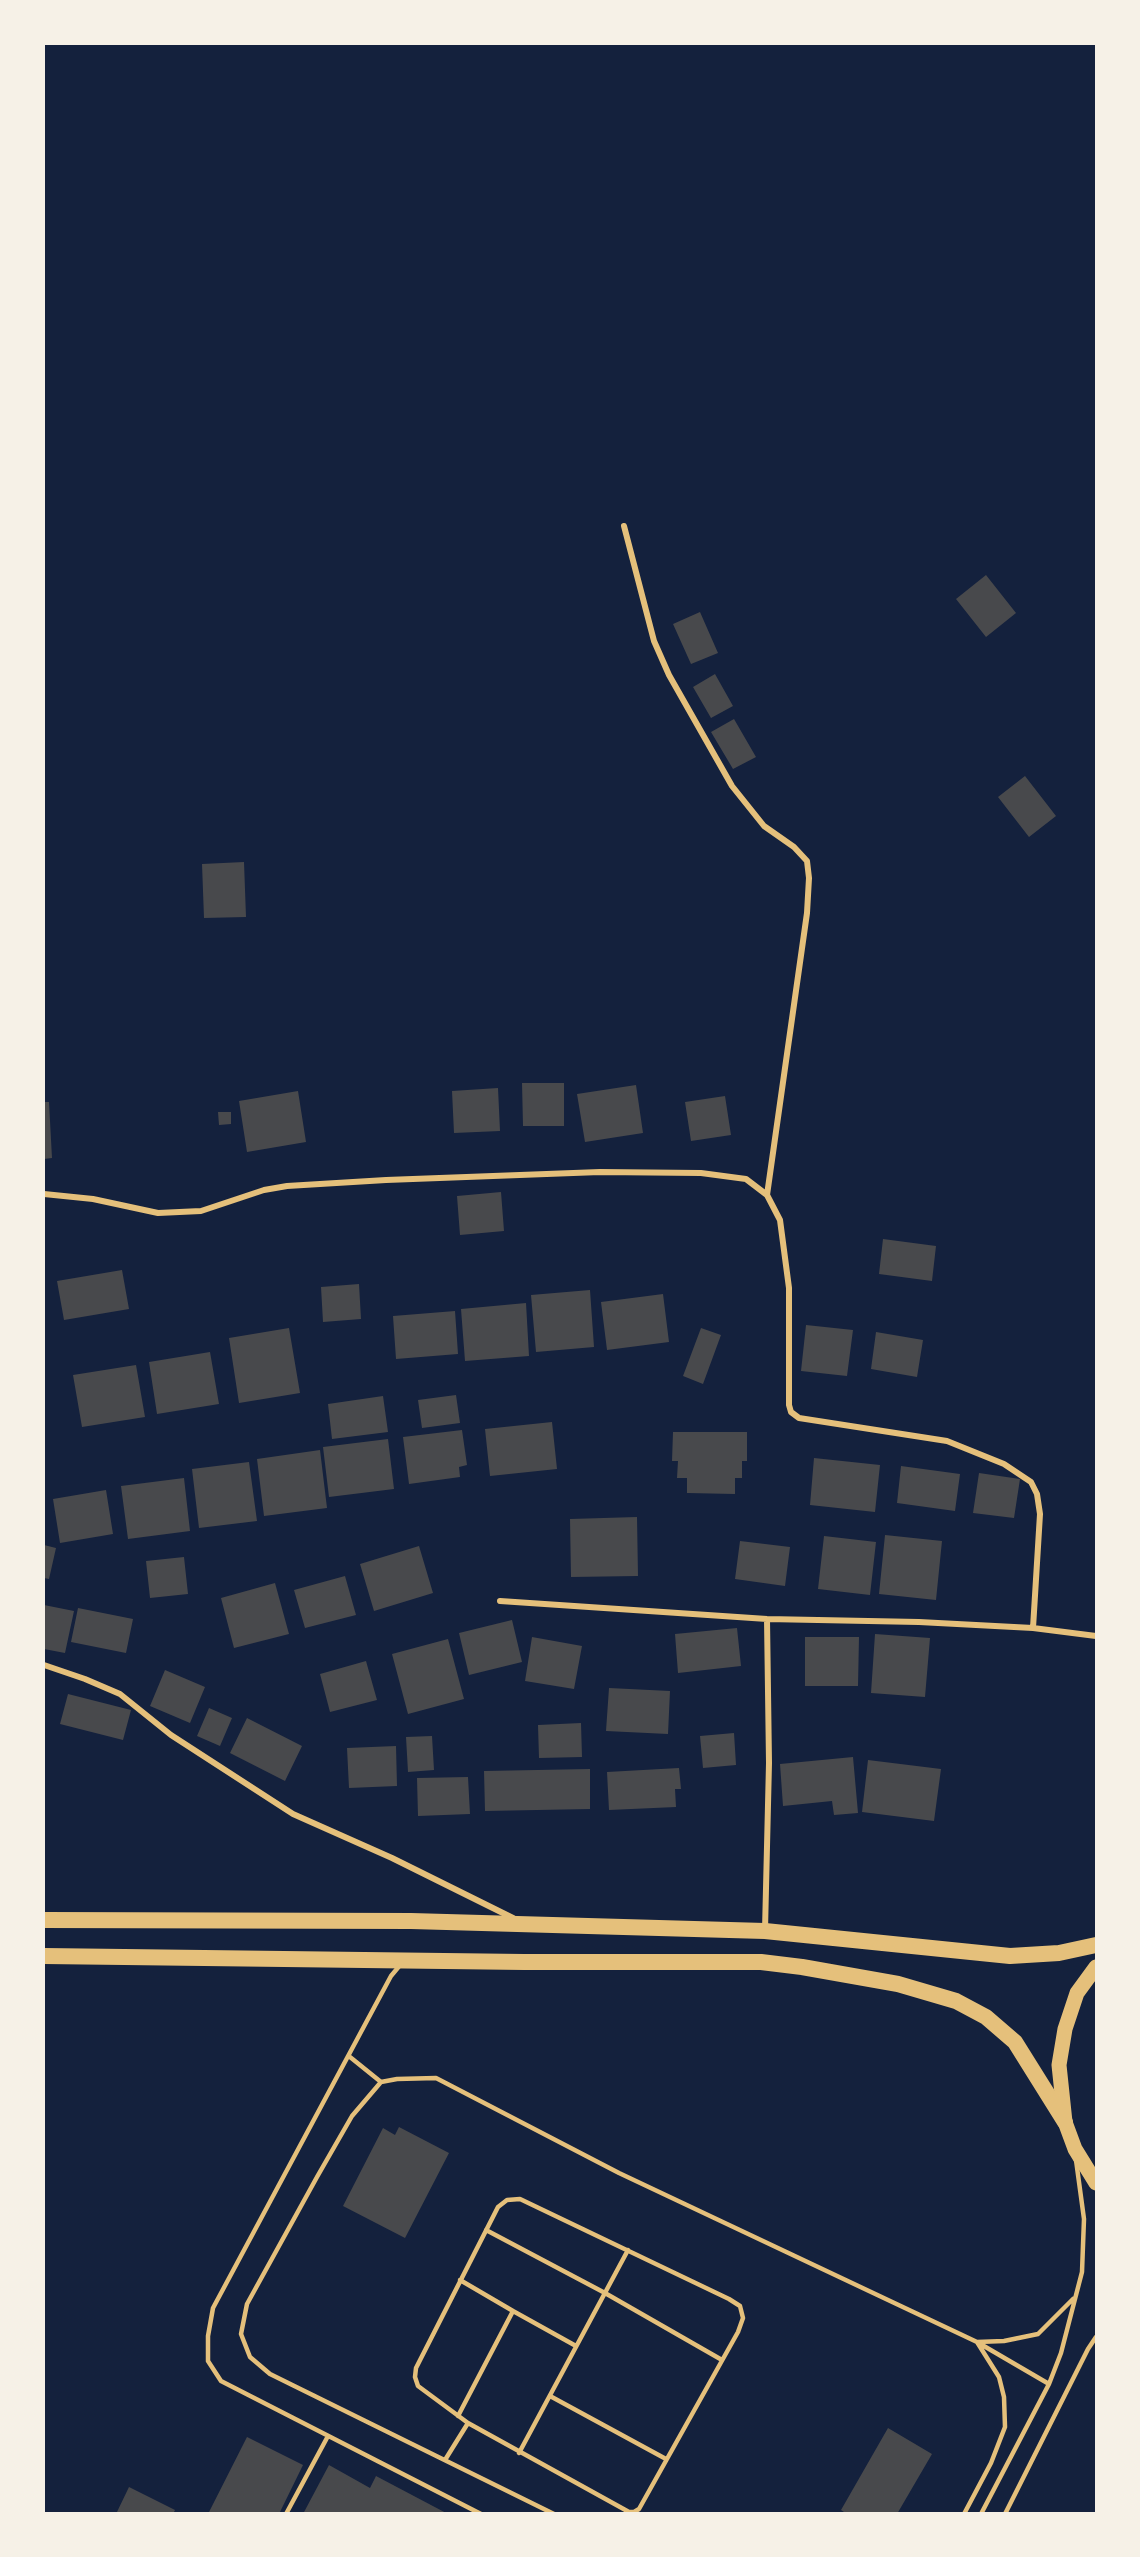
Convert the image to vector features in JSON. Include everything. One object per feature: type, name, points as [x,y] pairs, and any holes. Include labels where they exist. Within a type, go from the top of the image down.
[{"type":"highway","points":[[44,1920],[411,1921],[765,1931],[1010,1956],[1059,1953],[1096,1945]]},
{"type":"highway","points":[[44,1956],[524,1962],[761,1962],[802,1966],[898,1984],[956,2001],[986,2017],[1015,2042],[1065,2122]]},
{"type":"main road","points":[[1096,1967],[1077,1993],[1065,2029],[1059,2065],[1065,2122],[1075,2149],[1096,2183]]},
{"type":"street","points":[[624,526],[654,641],[669,675],[732,786],[764,826],[794,847],[807,861],[809,878],[807,913],[767,1195]]},
{"type":"street","points":[[44,1194],[93,1199],[158,1213],[201,1211],[264,1190],[288,1186],[386,1179],[612,1172],[701,1173],[746,1179],[767,1195],[780,1221],[789,1288],[789,1405],[791,1413],[799,1418],[947,1441],[1005,1464],[1031,1482],[1037,1494],[1040,1514],[1033,1628]]},
{"type":"street","points":[[500,1601],[767,1619],[919,1622],[1033,1628],[1096,1636]]},
{"type":"street","points":[[765,1931],[770,1763],[767,1619]]},
{"type":"street","points":[[44,1665],[120,1694],[171,1736],[293,1814],[392,1858],[527,1925]]},
{"type":"lane","points":[[404,1959],[392,1976],[213,2307],[208,2336],[208,2361],[221,2381],[481,2514]]},
{"type":"lane","points":[[350,2057],[381,2082]]},
{"type":"lane","points":[[554,2514],[270,2374],[250,2357],[241,2334],[247,2304],[352,2116],[381,2082],[397,2079],[436,2078],[619,2173],[977,2342],[1048,2384]]},
{"type":"lane","points":[[981,2514],[1048,2384],[1061,2353],[1082,2272],[1084,2219],[1075,2149]]},
{"type":"lane","points":[[520,2199],[740,2306],[743,2318],[639,2509],[629,2512],[519,2453],[468,2423],[418,2386],[415,2377],[416,2368],[486,2230],[498,2207],[507,2200],[520,2199]]},
{"type":"lane","points":[[486,2230],[605,2293],[722,2360]]},
{"type":"lane","points":[[519,2453],[628,2250]]},
{"type":"lane","points":[[460,2280],[576,2346]]},
{"type":"lane","points":[[977,2342],[1005,2341],[1038,2334],[1075,2297]]},
{"type":"lane","points":[[458,2416],[513,2311]]},
{"type":"lane","points":[[1005,2514],[1096,2337]]},
{"type":"lane","points":[[964,2514],[991,2463],[1005,2427],[1004,2397],[999,2377],[977,2342]]},
{"type":"lane","points":[[550,2396],[666,2459]]},
{"type":"lane","points":[[445,2460],[468,2423]]},
{"type":"lane","points":[[286,2514],[328,2436]]},
{"type":"building","points":[[986,575],[1016,613],[986,637],[956,599]]},
{"type":"building","points":[[700,612],[718,653],[691,664],[673,624]]},
{"type":"building","points":[[715,674],[733,706],[711,718],[693,687]]},
{"type":"building","points":[[734,719],[756,757],[733,769],[711,732]]},
{"type":"building","points":[[1025,776],[1056,816],[1029,837],[998,797]]},
{"type":"building","points":[[244,862],[246,917],[204,918],[202,864]]},
{"type":"building","points":[[522,1083],[564,1083],[564,1126],[523,1126]]},
{"type":"building","points":[[636,1085],[643,1133],[585,1142],[577,1094]]},
{"type":"building","points":[[498,1088],[500,1131],[454,1133],[452,1091]]},
{"type":"building","points":[[298,1091],[306,1142],[247,1152],[239,1101]]},
{"type":"building","points":[[725,1096],[731,1135],[691,1141],[685,1102]]},
{"type":"building","points":[[44,1102],[49,1102],[52,1158],[44,1159]]},
{"type":"building","points":[[218,1112],[231,1112],[231,1124],[219,1125]]},
{"type":"building","points":[[501,1192],[504,1231],[460,1235],[457,1196]]},
{"type":"building","points":[[883,1239],[936,1246],[932,1281],[879,1274]]},
{"type":"building","points":[[122,1270],[129,1309],[64,1320],[57,1281]]},
{"type":"building","points":[[359,1284],[361,1319],[323,1322],[321,1287]]},
{"type":"building","points":[[590,1290],[594,1347],[536,1352],[531,1295]]},
{"type":"building","points":[[663,1294],[669,1342],[607,1350],[601,1302]]},
{"type":"building","points":[[526,1303],[529,1356],[465,1361],[461,1309]]},
{"type":"building","points":[[455,1311],[458,1354],[396,1359],[393,1316]]},
{"type":"building","points":[[806,1325],[853,1330],[847,1376],[801,1371]]},
{"type":"building","points":[[289,1328],[300,1393],[239,1403],[229,1338]]},
{"type":"building","points":[[701,1328],[721,1335],[703,1384],[683,1376]]},
{"type":"building","points":[[876,1332],[923,1340],[917,1377],[871,1369]]},
{"type":"building","points":[[210,1352],[219,1404],[157,1414],[149,1362]]},
{"type":"building","points":[[136,1365],[145,1417],[82,1427],[73,1375]]},
{"type":"building","points":[[456,1395],[460,1423],[422,1428],[418,1400]]},
{"type":"building","points":[[383,1396],[388,1432],[332,1439],[328,1404]]},
{"type":"building","points":[[552,1422],[557,1469],[490,1476],[485,1429]]},
{"type":"building","points":[[462,1430],[467,1465],[459,1467],[460,1477],[409,1484],[403,1437]]},
{"type":"building","points":[[673,1432],[747,1432],[747,1461],[742,1461],[742,1478],[735,1478],[735,1494],[687,1493],[687,1478],[677,1478],[678,1461],[672,1461]]},
{"type":"building","points":[[388,1439],[394,1489],[329,1497],[323,1447]]},
{"type":"building","points":[[320,1450],[327,1508],[264,1516],[257,1459]]},
{"type":"building","points":[[814,1458],[880,1465],[875,1512],[810,1505]]},
{"type":"building","points":[[249,1462],[257,1521],[199,1528],[192,1469]]},
{"type":"building","points":[[901,1466],[960,1474],[955,1511],[897,1503]]},
{"type":"building","points":[[979,1473],[1020,1479],[1014,1518],[973,1513]]},
{"type":"building","points":[[184,1478],[190,1531],[128,1539],[121,1486]]},
{"type":"building","points":[[106,1490],[113,1534],[60,1543],[53,1499]]},
{"type":"building","points":[[637,1517],[638,1576],[571,1577],[570,1519]]},
{"type":"building","points":[[885,1535],[942,1541],[936,1600],[879,1594]]},
{"type":"building","points":[[824,1536],[876,1542],[870,1595],[818,1589]]},
{"type":"building","points":[[740,1541],[790,1547],[785,1586],[735,1579]]},
{"type":"building","points":[[44,1545],[56,1548],[49,1579],[44,1578]]},
{"type":"building","points":[[419,1546],[433,1593],[374,1611],[360,1564]]},
{"type":"building","points":[[184,1557],[188,1594],[150,1598],[146,1561]]},
{"type":"building","points":[[345,1576],[356,1615],[305,1628],[294,1590]]},
{"type":"building","points":[[275,1583],[289,1634],[234,1648],[221,1598]]},
{"type":"building","points":[[44,1605],[74,1611],[65,1653],[44,1649]]},
{"type":"building","points":[[78,1608],[133,1619],[126,1653],[71,1642]]},
{"type":"building","points":[[512,1620],[522,1662],[469,1675],[459,1633]]},
{"type":"building","points":[[737,1628],[741,1666],[678,1673],[675,1634]]},
{"type":"building","points":[[875,1634],[930,1638],[925,1697],[871,1693]]},
{"type":"building","points":[[532,1637],[582,1646],[574,1689],[525,1681]]},
{"type":"building","points":[[805,1637],[859,1637],[858,1686],[805,1686]]},
{"type":"building","points":[[448,1639],[464,1699],[408,1714],[392,1654]]},
{"type":"building","points":[[366,1661],[377,1700],[330,1712],[320,1674]]},
{"type":"building","points":[[165,1670],[205,1687],[190,1723],[150,1706]]},
{"type":"building","points":[[609,1688],[670,1691],[668,1734],[606,1731]]},
{"type":"building","points":[[68,1694],[131,1710],[123,1740],[60,1724]]},
{"type":"building","points":[[209,1708],[232,1718],[220,1746],[197,1736]]},
{"type":"building","points":[[247,1718],[302,1746],[285,1781],[230,1753]]},
{"type":"building","points":[[581,1723],[582,1757],[539,1758],[538,1725]]},
{"type":"building","points":[[734,1733],[736,1765],[703,1768],[700,1736]]},
{"type":"building","points":[[432,1736],[434,1770],[408,1772],[406,1737]]},
{"type":"building","points":[[396,1746],[397,1786],[349,1788],[347,1748]]},
{"type":"building","points":[[853,1757],[858,1813],[834,1815],[832,1801],[783,1806],[780,1764]]},
{"type":"building","points":[[868,1760],[941,1769],[934,1821],[862,1812]]},
{"type":"building","points":[[679,1768],[681,1789],[675,1789],[676,1807],[609,1810],[607,1772]]},
{"type":"building","points":[[590,1769],[590,1809],[485,1811],[484,1771]]},
{"type":"building","points":[[468,1777],[470,1814],[418,1816],[417,1778]]},
{"type":"building","points":[[399,2127],[449,2153],[405,2238],[343,2206],[383,2128],[395,2135]]},
{"type":"building","points":[[888,2428],[932,2454],[897,2514],[847,2514],[841,2510]]},
{"type":"building","points":[[247,2437],[303,2465],[279,2514],[208,2514]]},
{"type":"building","points":[[329,2465],[370,2488],[376,2476],[448,2514],[303,2514]]},
{"type":"building","points":[[129,2487],[175,2510],[173,2514],[116,2514]]}]
